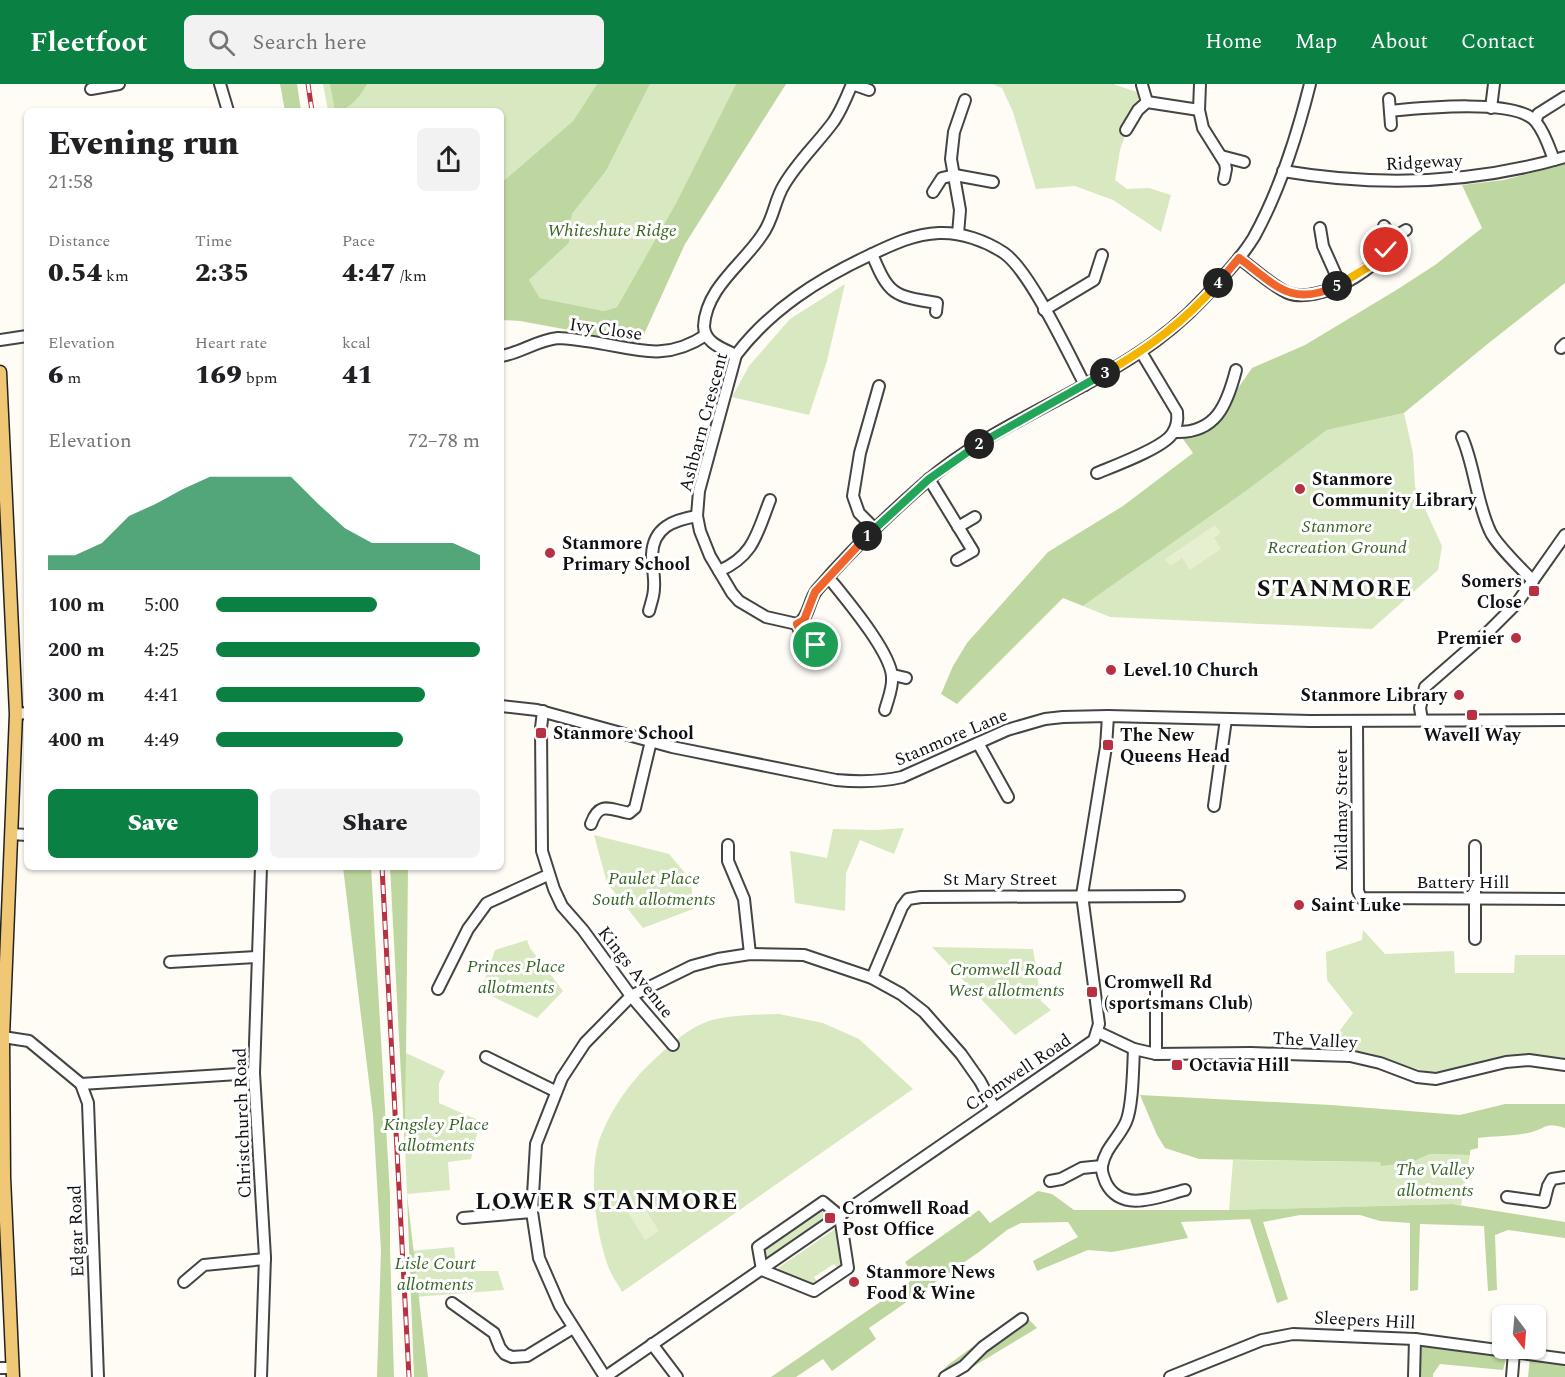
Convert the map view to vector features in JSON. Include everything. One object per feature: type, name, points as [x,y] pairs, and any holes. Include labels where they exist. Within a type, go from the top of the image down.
[{"type":"main road","points":[[0,372],[6,626],[22,714],[3,953],[4,1177],[9,1371]]},
{"type":"street","points":[[91,89],[119,84]]},
{"type":"street","points":[[220,84],[227,108]]},
{"type":"street","points":[[736,355],[714,344],[706,335],[704,327],[706,311],[712,299],[720,285],[764,234],[783,186],[801,160],[833,122],[852,84],[869,90]]},
{"type":"street","points":[[1200,84],[1203,128],[1210,143],[1221,156],[1226,169],[1224,178]]},
{"type":"street","points":[[822,645],[806,642],[797,624],[804,620],[815,592],[875,529],[929,479],[989,437],[1141,352],[1185,318],[1239,258],[1263,219],[1283,171],[1295,140],[1310,84]]},
{"type":"street","points":[[1491,108],[1494,84]]},
{"type":"street","points":[[1142,85],[1147,102]]},
{"type":"street","points":[[1536,120],[1538,114],[1565,97]]},
{"type":"street","points":[[1389,99],[1391,124]]},
{"type":"street","points":[[958,234],[960,210],[951,159],[954,132],[965,100]]},
{"type":"street","points":[[1147,102],[1200,110]]},
{"type":"street","points":[[1126,130],[1138,110],[1147,102]]},
{"type":"street","points":[[1390,111],[1439,106],[1522,112],[1536,120],[1554,160]]},
{"type":"street","points":[[1221,156],[1244,162]]},
{"type":"street","name":"Ridgeway","points":[[1283,171],[1343,179],[1422,181],[1494,174],[1565,157]]},
{"type":"street","points":[[933,192],[942,178],[955,174],[993,182]]},
{"type":"street","points":[[1384,226],[1392,238]]},
{"type":"street","points":[[1320,228],[1323,246],[1340,284]]},
{"type":"street","points":[[1239,258],[1289,293],[1317,294],[1340,284],[1379,259],[1392,238],[1406,230]]},
{"type":"street","name":"Ashbarn Crescent","points":[[797,624],[765,617],[749,608],[732,593],[705,544],[697,516],[699,491],[736,355],[750,336],[774,314],[802,292],[828,276],[894,243],[914,236],[940,233],[958,234],[983,242],[1005,254],[1023,274],[1085,385]]},
{"type":"street","points":[[872,254],[890,290],[901,297],[937,303],[936,312]]},
{"type":"street","points":[[1044,310],[1094,280],[1102,255]]},
{"type":"street","name":"Ivy Close","points":[[504,355],[542,340],[560,338],[655,352],[671,352],[706,335]]},
{"type":"street","points":[[0,340],[24,336]]},
{"type":"street","points":[[1098,473],[1159,445],[1174,432],[1178,418],[1177,412],[1141,352]]},
{"type":"street","points":[[1174,432],[1195,430],[1213,420],[1227,402],[1236,370]]},
{"type":"street","points":[[875,529],[859,513],[853,496],[860,453],[879,387]]},
{"type":"street","points":[[873,407],[885,411]]},
{"type":"street","points":[[1462,437],[1468,451],[1490,534],[1533,581]]},
{"type":"street","points":[[1114,451],[1119,464]]},
{"type":"street","points":[[929,479],[973,551],[957,560]]},
{"type":"street","points":[[719,571],[732,566],[744,557],[753,544],[770,500]]},
{"type":"street","points":[[649,611],[654,590],[652,553],[658,536],[677,519],[697,516]]},
{"type":"street","points":[[958,527],[975,517]]},
{"type":"street","points":[[1422,720],[1420,708],[1425,687],[1488,632],[1517,603],[1565,535]]},
{"type":"street","points":[[829,578],[865,623],[892,675],[892,686],[885,710]]},
{"type":"street","points":[[892,675],[906,678]]},
{"type":"street","name":"Stanmore Lane","points":[[504,706],[543,711],[651,741],[836,780],[858,782],[902,777],[1007,730],[1046,720],[1108,716],[1357,721],[1565,720]]},
{"type":"street","name":"Kings Avenue","points":[[543,711],[541,728],[542,851],[548,875],[562,906],[583,930],[631,996],[673,1046]]},
{"type":"street","name":"Cromwell Road","points":[[605,1377],[1094,1040],[1099,1024],[1082,895],[1106,747],[1108,716]]},
{"type":"street","points":[[1214,806],[1226,719]]},
{"type":"street","name":"Mildmay Street","points":[[1357,721],[1358,891],[1361,898]]},
{"type":"street","points":[[591,824],[595,812],[599,809],[606,808],[629,813],[635,808],[651,741]]},
{"type":"street","points":[[978,743],[1008,797]]},
{"type":"street","points":[[11,834],[24,835]]},
{"type":"street","points":[[728,845],[728,861],[744,899],[750,954]]},
{"type":"street","points":[[1475,846],[1475,939]]},
{"type":"street","name":"Christchurch Road","points":[[261,870],[254,1072],[265,1259],[261,1377]]},
{"type":"street","points":[[438,989],[468,929],[487,903],[534,884],[548,875]]},
{"type":"street","name":"St Mary Street","points":[[872,978],[902,907],[908,899],[1082,895],[1179,896]]},
{"type":"street","name":"Battery Hill","points":[[1361,898],[1565,899]]},
{"type":"street","points":[[605,1377],[560,1306],[539,1258],[532,1212],[536,1144],[555,1091],[585,1043],[631,996],[692,966],[718,959],[750,954],[804,955],[872,978],[901,994],[924,1011],[961,1054],[980,1081],[994,1107]]},
{"type":"street","points":[[170,962],[257,957]]},
{"type":"street","points":[[1156,984],[1156,1054]]},
{"type":"street","name":"The Valley","points":[[1098,1032],[1134,1049],[1156,1054],[1251,1053],[1350,1056],[1380,1063],[1427,1079],[1436,1079],[1506,1062],[1529,1060],[1565,1065]]},
{"type":"street","points":[[3,1036],[29,1041],[81,1084],[254,1072]]},
{"type":"street","points":[[1134,1049],[1126,1122],[1109,1146],[1102,1166],[1104,1179],[1113,1194],[1128,1201],[1154,1198],[1185,1190]]},
{"type":"street","points":[[486,1057],[555,1091]]},
{"type":"street","name":"Edgar Road","points":[[81,1084],[88,1103],[98,1377]]},
{"type":"street","points":[[1050,1181],[1061,1179],[1083,1168],[1102,1166]]},
{"type":"street","points":[[1507,1197],[1544,1202],[1552,1179],[1565,1177]]},
{"type":"street","points":[[823,1202],[840,1216],[848,1268],[814,1291],[762,1270],[758,1246],[823,1202]]},
{"type":"street","points":[[463,1218],[532,1212]]},
{"type":"street","points":[[184,1282],[204,1265],[265,1259]]},
{"type":"street","points":[[452,1303],[494,1333],[500,1348],[512,1358],[527,1356],[573,1328]]},
{"type":"street","points":[[945,1377],[964,1366],[983,1347],[1022,1319]]},
{"type":"street","name":"Sleepers Hill","points":[[1170,1377],[1262,1340],[1293,1334],[1414,1339],[1492,1349]]},
{"type":"street","points":[[1414,1339],[1414,1377]]},
{"type":"street","points":[[652,1344],[677,1377]]},
{"type":"street","name":"Sleepers Hill","points":[[1546,1356],[1565,1359]]},
{"type":"street","points":[[1512,1377],[1513,1359]]},
{"type":"green space","points":[[280,84],[297,84],[301,108],[284,108]]},
{"type":"green space","points":[[323,84],[597,84],[573,121],[504,180],[504,108],[327,108]]},
{"type":"green space","points":[[330,84],[367,84],[350,105],[345,108],[334,108]]},
{"type":"green space","points":[[597,84],[650,84],[606,171],[572,214],[569,243],[529,280],[540,298],[604,311],[617,307],[676,203],[736,84],[786,84],[685,244],[640,343],[520,321],[504,320],[504,180],[573,121]]},
{"type":"green space","name":"Whiteshute Ridge","points":[[650,84],[736,84],[676,203],[617,307],[604,311],[540,298],[529,280],[569,243],[572,214],[606,171]]},
{"type":"green space","points":[[992,84],[1113,84],[1140,93],[1120,150],[1115,180],[1127,189],[1149,188],[1171,195],[1161,232],[1113,200],[1075,186],[1036,189],[1013,112],[1002,88]]},
{"type":"green space","points":[[1565,164],[1565,283],[1404,413],[1327,430],[1246,491],[1083,606],[1063,598],[957,704],[941,694],[953,666],[967,643],[1048,552],[1123,506],[1193,453],[1181,436],[1216,420],[1252,368],[1305,345],[1398,289],[1435,265],[1482,228],[1462,185],[1504,180]]},
{"type":"green space","points":[[845,284],[827,361],[809,415],[732,397],[749,366],[790,319]]},
{"type":"green space","name":"Stanmore Recreation Ground","points":[[1404,413],[1413,453],[1415,487],[1442,546],[1438,570],[1372,629],[1110,617],[1083,606],[1246,491],[1327,430]]},
{"type":"green space","points":[[1215,525],[1221,533],[1214,538],[1221,549],[1190,570],[1182,558],[1170,566],[1165,559]]},
{"type":"green space","points":[[904,828],[894,854],[860,840],[846,873],[845,911],[795,903],[790,851],[827,858],[833,829]]},
{"type":"green space","name":"Paulet Place South allotments","points":[[594,835],[669,854],[691,880],[693,909],[643,928],[607,883]]},
{"type":"green space","points":[[343,870],[371,870],[390,1195],[394,1377],[377,1377],[381,1251],[373,1115]]},
{"type":"green space","points":[[390,870],[408,870],[405,1150]]},
{"type":"green space","points":[[1363,930],[1385,954],[1454,951],[1455,973],[1514,973],[1515,955],[1565,955],[1565,1061],[1434,1073],[1370,1053],[1328,1046],[1353,1013],[1327,980],[1326,952],[1362,940]]},
{"type":"green space","name":"Princes Place allotments","points":[[527,940],[530,948],[563,991],[537,1018],[481,991],[495,950]]},
{"type":"green space","name":"Cromwell Road West allotments","points":[[932,947],[1033,949],[1041,1001],[1051,1010],[1015,1035]]},
{"type":"green space","points":[[779,1014],[823,1023],[859,1039],[913,1089],[622,1292],[606,1259],[597,1223],[595,1203],[597,1148],[612,1112],[625,1092],[649,1064],[693,1028],[706,1022],[742,1015]]},
{"type":"green space","name":"Kingsley Place allotments","points":[[406,1053],[445,1071],[439,1083],[439,1103],[480,1121],[471,1159],[448,1162],[450,1190],[407,1194]]},
{"type":"green space","points":[[1140,1095],[1331,1105],[1460,1115],[1505,1104],[1565,1104],[1565,1128],[1550,1125],[1532,1132],[1478,1138],[1478,1148],[1470,1150],[1470,1155],[1430,1154],[1412,1162],[1381,1166],[1380,1162],[1199,1159],[1165,1148]]},
{"type":"green space","name":"The Valley allotments","points":[[1430,1154],[1470,1155],[1461,1205],[1229,1210],[1233,1160],[1380,1162],[1381,1165],[1412,1162]]},
{"type":"green space","points":[[1038,1191],[1052,1194],[1074,1210],[1229,1210],[1452,1204],[1565,1222],[1565,1238],[1508,1230],[1495,1235],[1497,1290],[1488,1291],[1484,1226],[1420,1224],[1418,1290],[1410,1291],[1410,1223],[1380,1221],[1360,1215],[1300,1215],[1263,1222],[1288,1299],[1277,1303],[1250,1219],[1181,1222],[1188,1238],[1112,1252],[1088,1250],[1037,1271],[1033,1261],[1078,1237],[1068,1222],[1021,1223],[1007,1230],[869,1328],[876,1339],[832,1371],[823,1359],[796,1377],[771,1377],[915,1278],[905,1262],[979,1210],[990,1223]]},
{"type":"green space","points":[[407,1194],[428,1377],[414,1377]]},
{"type":"green space","points":[[641,1202],[659,1231],[645,1240],[627,1211]]},
{"type":"green space","points":[[819,1208],[828,1208],[832,1218],[771,1259],[768,1258],[765,1247]]},
{"type":"green space","points":[[838,1227],[844,1261],[839,1270],[834,1264],[814,1277],[818,1283],[813,1284],[780,1273],[778,1268]]},
{"type":"green space","name":"Lisle Court allotments","points":[[454,1247],[457,1271],[498,1271],[504,1290],[415,1297],[411,1251]]},
{"type":"green space","points":[[1021,1311],[1037,1328],[956,1377],[936,1377],[948,1365]]},
{"type":"green space","points":[[1419,1345],[1492,1353],[1492,1359],[1506,1359],[1503,1370],[1440,1364],[1433,1377],[1417,1377]]},
{"type":"green space","points":[[1530,1359],[1565,1364],[1565,1377],[1528,1377]]},
{"type":"railway","points":[[308,84],[312,108]]},
{"type":"railway","points":[[382,870],[409,1377]]},
{"type":"place","name":"Stanmore Community Library","points":[[1300,489]]},
{"type":"place","name":"Stanmore Primary School","points":[[550,553]]},
{"type":"place","name":"Somers Close","points":[[1534,591]]},
{"type":"place","name":"Premier","points":[[1516,638]]},
{"type":"place","name":"Level.10 Church","points":[[1111,670]]},
{"type":"place","name":"Stanmore Library","points":[[1459,695]]},
{"type":"place","name":"Wavell Way","points":[[1472,715]]},
{"type":"place","name":"Stanmore School","points":[[541,733]]},
{"type":"place","name":"The New Queens Head","points":[[1108,745]]},
{"type":"place","name":"Saint Luke","points":[[1299,905]]},
{"type":"place","name":"Cromwell Rd (sportsmans Club)","points":[[1092,992]]},
{"type":"place","name":"Octavia Hill","points":[[1177,1065]]},
{"type":"place","name":"Cromwell Road Post Office","points":[[830,1218]]},
{"type":"place","name":"Stanmore News Food & Wine","points":[[854,1282]]},
{"type":"district","name":"STANMORE","points":[[1335,588]]},
{"type":"district","name":"LOWER STANMORE","points":[[607,1201]]},
{"type":"route","points":[[816,645],[806,642],[797,624],[804,620],[815,592],[875,529],[929,479],[989,437],[1085,385],[1164,336],[1204,299],[1239,258],[1283,290],[1294,295],[1305,295],[1317,294],[1350,280],[1373,264],[1386,250]]}]
